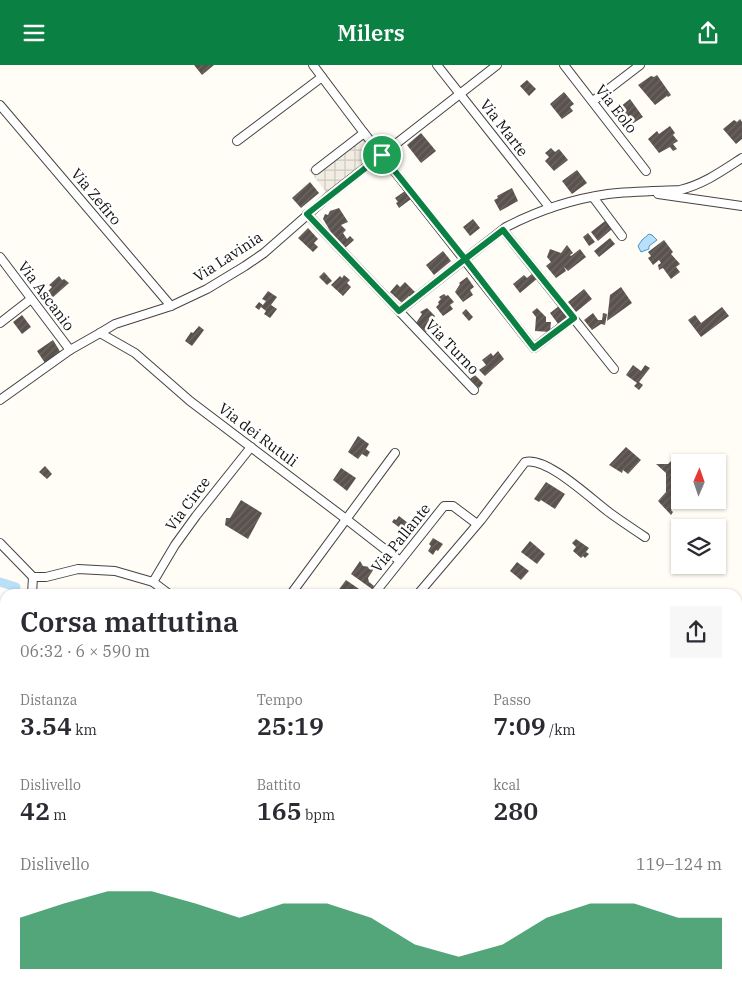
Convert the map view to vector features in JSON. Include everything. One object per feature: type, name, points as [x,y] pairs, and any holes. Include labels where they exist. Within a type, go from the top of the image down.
[{"type":"street","points":[[313,65],[364,133],[534,348],[574,318]]},
{"type":"street","name":"Via Marte","points":[[437,65],[550,208]]},
{"type":"street","name":"Via Lavinia","points":[[0,400],[70,351],[115,324],[171,306],[206,289],[264,253],[307,214],[497,65]]},
{"type":"street","name":"Via Eolo","points":[[564,65],[646,171]]},
{"type":"street","points":[[592,101],[640,65]]},
{"type":"street","points":[[237,141],[322,77]]},
{"type":"street","name":"Via Zefiro","points":[[0,105],[171,306]]},
{"type":"street","points":[[316,170],[364,133]]},
{"type":"street","points":[[399,311],[517,221],[550,208],[608,194],[689,188],[708,180],[742,158]]},
{"type":"street","points":[[646,192],[682,199],[742,206]]},
{"type":"street","points":[[593,197],[622,236]]},
{"type":"street","name":"Via Turno","points":[[307,214],[474,390]]},
{"type":"street","points":[[503,230],[614,369]]},
{"type":"street","name":"Via Ascanio","points":[[0,257],[70,351]]},
{"type":"street","points":[[0,323],[31,299]]},
{"type":"street","name":"Via dei Rutuli","points":[[100,333],[135,353],[190,401],[400,561]]},
{"type":"street","name":"Via Circe","points":[[153,582],[180,538],[251,447]]},
{"type":"street","points":[[295,589],[395,453]]},
{"type":"street","points":[[422,589],[477,524],[525,462],[532,460],[564,477],[645,537]]},
{"type":"street","name":"Via Pallante","points":[[378,589],[444,506],[453,506],[477,524]]},
{"type":"street","points":[[0,543],[33,577],[46,577],[88,568],[115,571],[153,582],[162,589]]},
{"type":"street","points":[[32,589],[33,577]]},
{"type":"shaded area","points":[[361,129],[381,155],[329,196],[309,170]]},
{"type":"water","points":[[649,234],[657,240],[649,246],[649,249],[641,252],[638,246]]},
{"type":"building","points":[[194,65],[214,65],[202,75]]},
{"type":"building","points":[[657,75],[671,95],[655,105],[638,85],[651,76]]},
{"type":"building","points":[[527,80],[536,89],[529,96],[520,86]]},
{"type":"building","points":[[564,92],[574,104],[570,107],[573,111],[562,119],[550,104]]},
{"type":"building","points":[[630,99],[643,117],[632,124],[629,119],[625,121],[622,116],[625,114],[620,107]]},
{"type":"building","points":[[740,119],[742,122],[742,139],[736,144],[723,129],[734,120],[737,122]]},
{"type":"building","points":[[670,126],[675,133],[673,135],[678,141],[673,144],[677,149],[673,151],[670,147],[659,153],[648,139],[657,131],[659,134]]},
{"type":"building","points":[[421,133],[436,151],[421,163],[407,145]]},
{"type":"building","points":[[551,148],[555,152],[559,149],[568,160],[554,171],[545,161],[549,157],[545,153]]},
{"type":"building","points":[[577,170],[587,183],[572,194],[562,181]]},
{"type":"building","points":[[310,182],[319,193],[301,208],[292,198]]},
{"type":"building","points":[[512,188],[518,201],[500,211],[494,200],[498,198],[497,196]]},
{"type":"building","points":[[405,191],[411,199],[399,208],[395,198]]},
{"type":"building","points":[[339,208],[348,222],[341,225],[346,230],[343,233],[347,239],[350,236],[354,240],[345,248],[332,234],[323,219],[325,214],[328,215],[330,211]]},
{"type":"building","points":[[473,219],[480,228],[470,236],[463,227]]},
{"type":"building","points":[[605,221],[612,229],[598,241],[591,232]]},
{"type":"building","points":[[308,228],[318,239],[314,243],[318,247],[313,252],[298,238]]},
{"type":"building","points":[[588,233],[595,242],[589,246],[583,237]]},
{"type":"building","points":[[610,238],[615,244],[599,257],[594,251]]},
{"type":"building","points":[[664,240],[673,252],[671,254],[680,264],[676,267],[680,272],[671,279],[663,268],[659,270],[658,265],[661,263],[659,260],[653,265],[648,258],[651,256],[648,252]]},
{"type":"building","points":[[567,245],[573,253],[571,256],[580,249],[586,257],[568,271],[564,267],[566,271],[556,278],[546,266],[551,262],[547,257],[550,249],[561,253]]},
{"type":"building","points":[[443,251],[451,261],[434,275],[426,265]]},
{"type":"building","points":[[324,272],[332,281],[327,285],[319,277]]},
{"type":"building","points":[[533,273],[538,278],[520,293],[513,284],[524,275],[527,278]]},
{"type":"building","points":[[344,275],[350,280],[347,283],[351,287],[343,296],[331,285],[340,276],[342,278]]},
{"type":"building","points":[[59,276],[62,280],[64,279],[69,283],[51,299],[46,293],[52,287],[49,285]]},
{"type":"building","points":[[467,277],[474,287],[470,290],[473,295],[463,302],[455,292],[459,283]]},
{"type":"building","points":[[405,282],[415,292],[402,303],[390,292],[397,284],[400,287]]},
{"type":"building","points":[[621,287],[632,303],[607,321],[610,295]]},
{"type":"building","points":[[584,289],[592,299],[576,312],[568,302]]},
{"type":"building","points":[[268,291],[277,297],[271,305],[277,309],[270,318],[264,314],[266,311],[261,307],[259,310],[255,307],[259,302],[263,305],[266,301],[262,299]]},
{"type":"building","points":[[444,294],[448,295],[454,302],[450,305],[453,309],[443,316],[436,307],[441,299],[439,297]]},
{"type":"building","points":[[559,306],[569,317],[559,325],[550,313]]},
{"type":"building","points":[[722,307],[729,316],[701,337],[688,320],[695,315],[701,323]]},
{"type":"building","points":[[427,308],[435,316],[432,320],[435,323],[426,332],[416,323],[422,314],[420,312]]},
{"type":"building","points":[[537,308],[546,317],[546,322],[551,322],[550,332],[535,331],[536,317],[532,312]]},
{"type":"building","points":[[466,309],[473,317],[469,321],[462,313]]},
{"type":"building","points":[[593,313],[598,320],[602,320],[603,313],[607,314],[605,325],[601,324],[592,330],[584,320]]},
{"type":"building","points":[[22,315],[31,327],[22,334],[13,322]]},
{"type":"building","points":[[199,326],[204,330],[192,346],[185,341],[191,332],[193,333]]},
{"type":"building","points":[[53,340],[61,353],[45,363],[37,351]]},
{"type":"building","points":[[498,351],[504,359],[485,376],[479,370],[486,365],[482,360],[491,353],[493,356]]},
{"type":"building","points":[[633,365],[641,371],[645,365],[650,368],[639,382],[643,385],[639,390],[634,386],[637,383],[626,375]]},
{"type":"building","points":[[475,375],[483,383],[479,388],[470,379]]},
{"type":"building","points":[[358,436],[369,444],[366,449],[370,452],[367,457],[362,454],[358,459],[348,452]]},
{"type":"building","points":[[626,447],[641,460],[628,474],[623,470],[622,473],[609,465]]},
{"type":"building","points":[[671,461],[671,510],[673,512],[671,515],[658,501],[666,492],[666,473],[656,464],[668,464]]},
{"type":"building","points":[[45,466],[52,474],[47,479],[39,472]]},
{"type":"building","points":[[341,468],[356,478],[347,491],[333,480]]},
{"type":"building","points":[[546,482],[565,494],[555,509],[541,500],[539,502],[534,499]]},
{"type":"building","points":[[241,500],[262,513],[248,539],[225,525],[226,518],[230,518]]},
{"type":"building","points":[[399,516],[408,523],[403,530],[392,522]]},
{"type":"building","points":[[433,538],[443,544],[433,555],[428,551],[431,546],[429,544]]},
{"type":"building","points":[[576,539],[589,548],[586,552],[589,554],[585,558],[583,556],[581,558],[573,551],[576,547],[572,543]]},
{"type":"building","points":[[530,541],[545,554],[537,564],[521,552]]},
{"type":"building","points":[[360,561],[363,566],[370,567],[371,563],[375,567],[368,578],[369,582],[374,586],[372,589],[351,574]]},
{"type":"building","points":[[517,562],[529,571],[521,580],[510,571]]},
{"type":"building","points":[[346,580],[359,589],[339,589]]},
{"type":"waterway","points":[[0,582],[16,587]]},
{"type":"route","points":[[382,155],[307,214],[399,311],[465,259],[534,348],[574,318],[503,230],[465,259],[382,155]]}]
